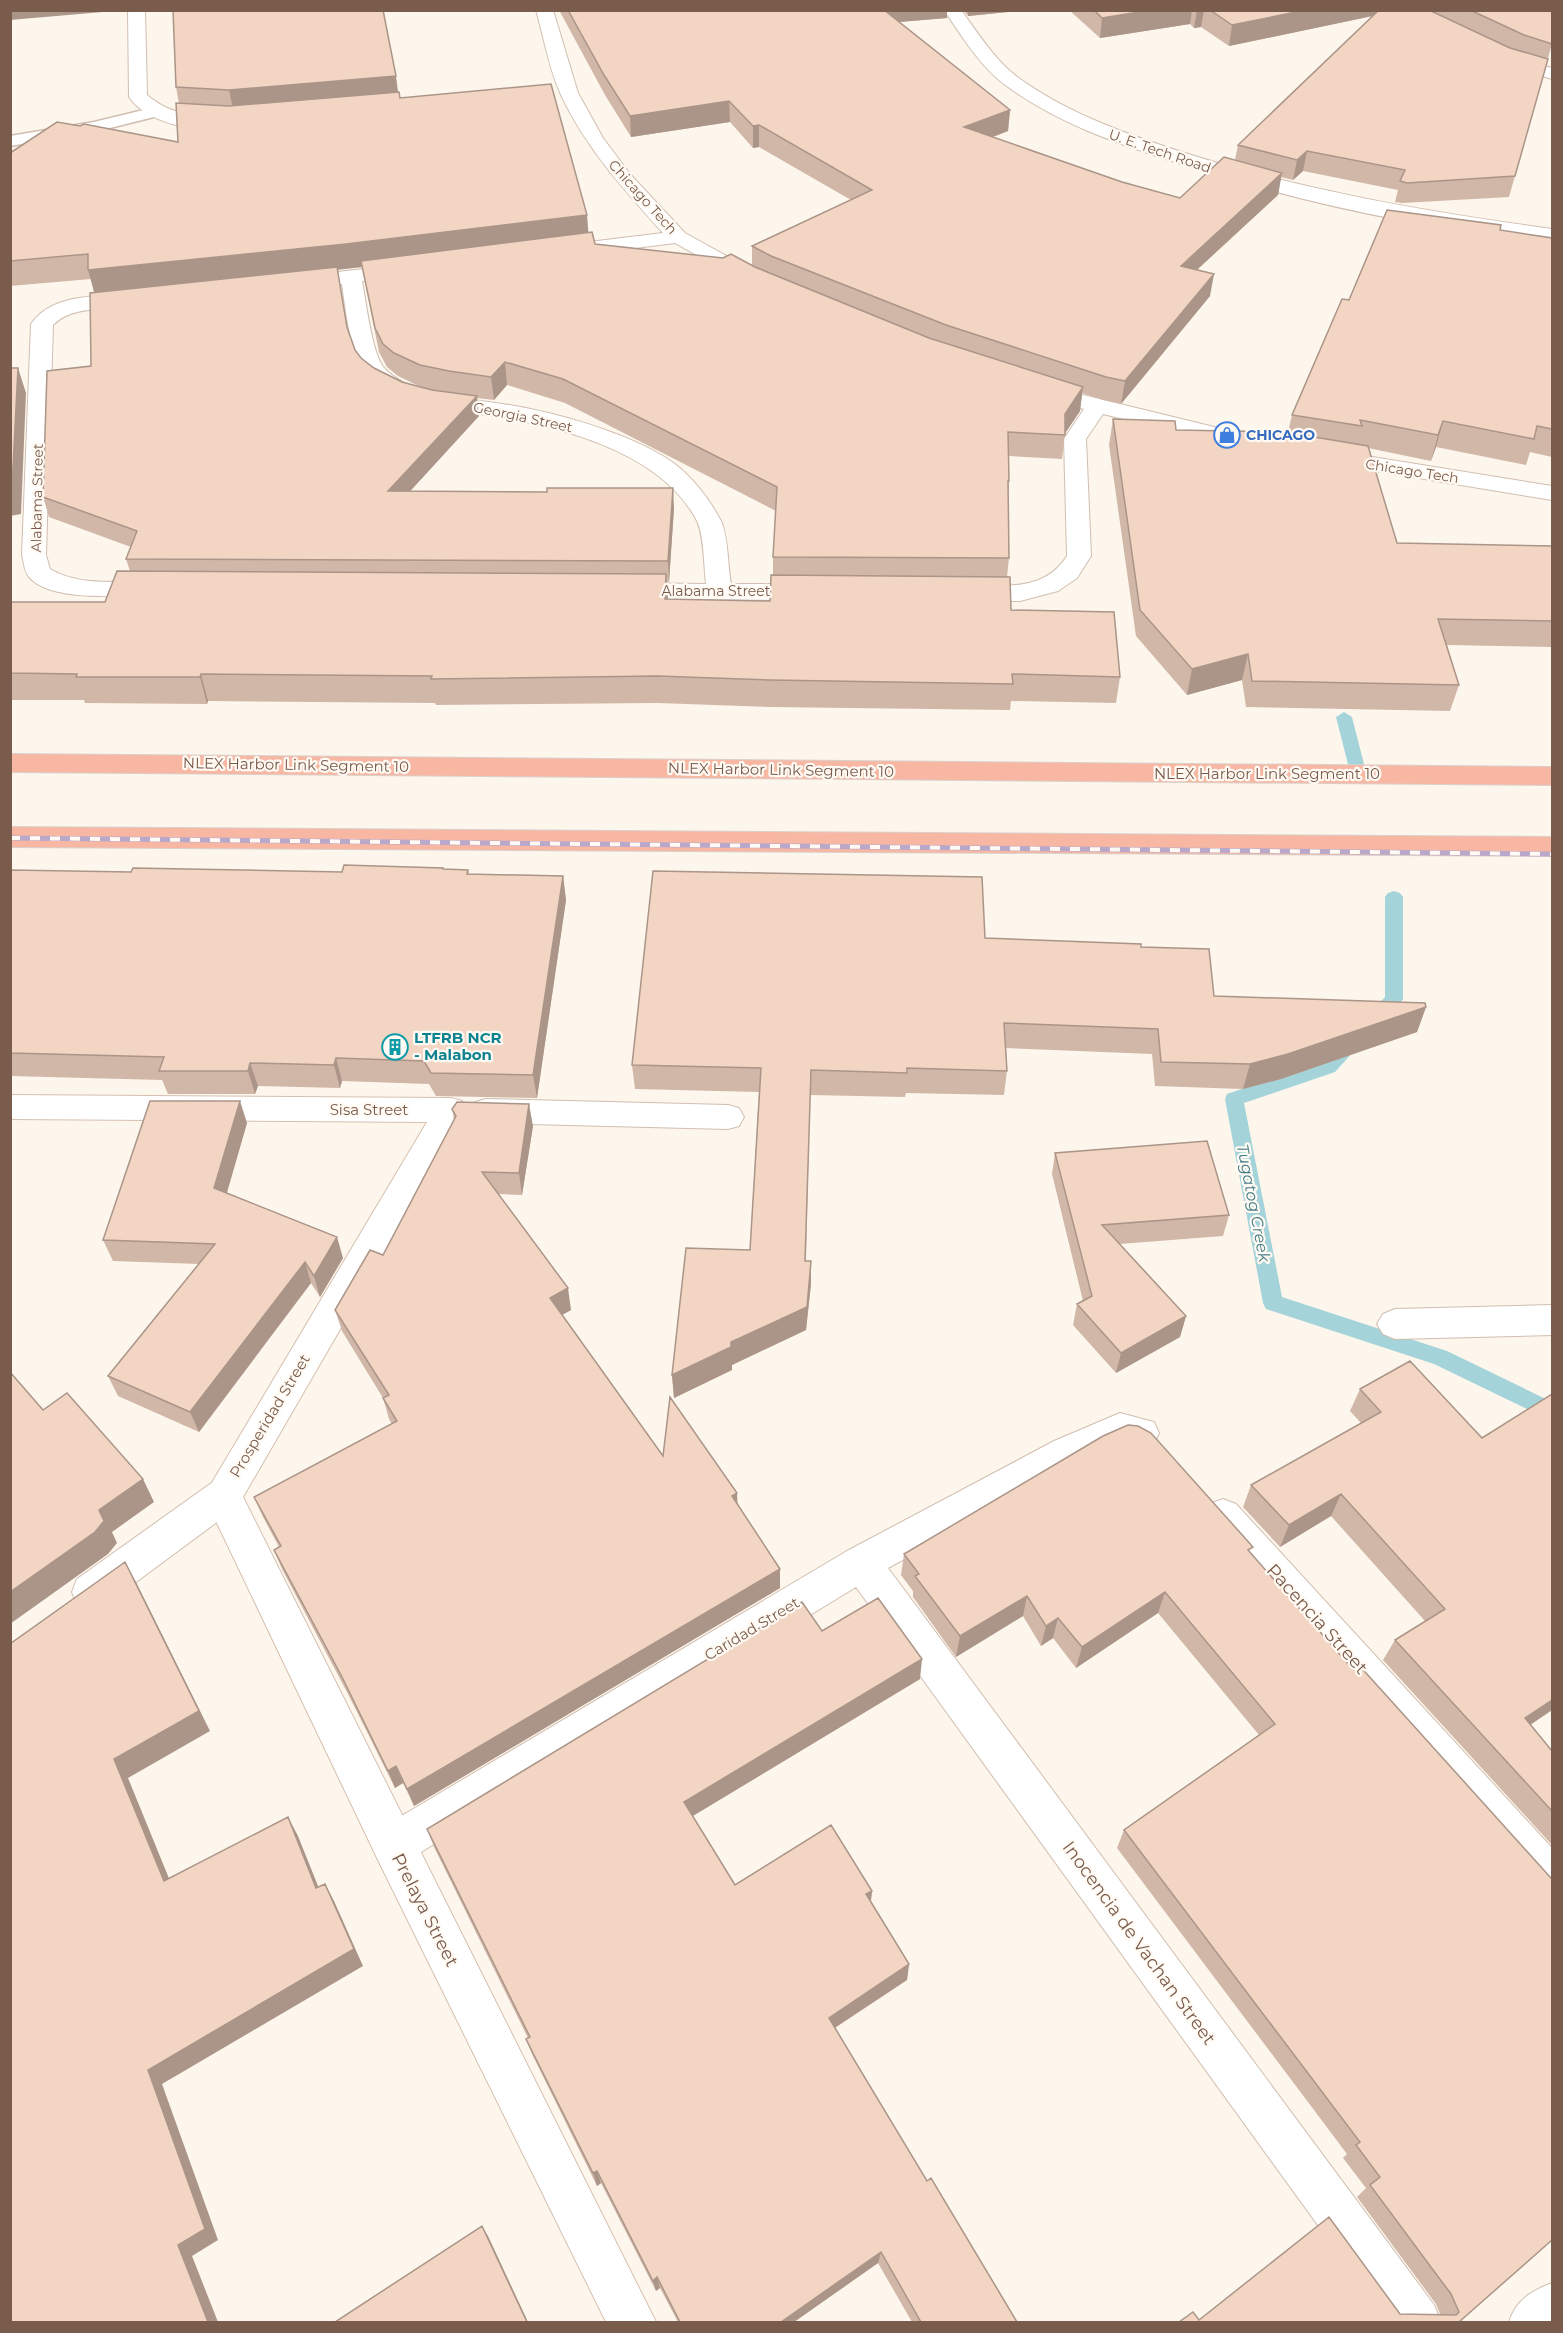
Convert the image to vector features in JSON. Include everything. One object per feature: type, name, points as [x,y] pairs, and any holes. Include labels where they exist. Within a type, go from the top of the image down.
[{"type":"highway","name":"NLEX Harbor Link Segment 10","points":[[10,763],[1552,776]]},
{"type":"highway","points":[[10,837],[1552,847]]},
{"type":"street","points":[[136,10],[138,96],[156,112],[187,121],[234,122]]},
{"type":"street","name":"Chicago Tech","points":[[544,10],[568,93],[594,139],[617,170],[678,237],[773,288]]},
{"type":"street","name":"U. E. Tech Road","points":[[952,10],[1008,79],[1063,114],[1124,139],[1231,175],[1311,194],[1369,206],[1552,235]]},
{"type":"street","points":[[1491,52],[1512,62],[1552,74]]},
{"type":"street","points":[[545,95],[568,93]]},
{"type":"street","points":[[538,254],[678,237]]},
{"type":"street","points":[[269,286],[433,267]]},
{"type":"street","name":"Georgia Street","points":[[351,277],[362,339],[374,371],[400,389],[426,400],[500,410],[568,425],[619,444],[664,467],[689,491],[710,523],[720,591]]},
{"type":"street","name":"Alabama Street","points":[[151,298],[69,306],[53,313],[42,324],[34,555],[39,573],[57,584],[94,588],[176,588]]},
{"type":"street","points":[[1053,393],[1096,407],[1264,445]]},
{"type":"street","points":[[939,592],[1020,593],[1049,586],[1068,573],[1079,556],[1075,439],[1096,407]]},
{"type":"street","name":"Chicago Tech","points":[[1309,454],[1552,493]]},
{"type":"street","name":"Alabama Street","points":[[601,590],[835,592]]},
{"type":"street","name":"Sisa Street","points":[[10,1107],[451,1110],[728,1117]]},
{"type":"street","name":"Prosperidad Street","points":[[59,1615],[223,1496],[451,1110]]},
{"type":"street","points":[[1395,1323],[1552,1320]]},
{"type":"street","name":"Caridad Street","points":[[393,1845],[861,1563],[1067,1452],[1120,1429],[1140,1431],[1159,1443],[1166,1451]]},
{"type":"street","name":"Pacencia Street","points":[[1203,1494],[1552,1879]]},
{"type":"street","name":"Prelaya Street","points":[[223,1496],[393,1845],[632,2322]]},
{"type":"street","name":"Inocencia de Vachan Street","points":[[861,1563],[1417,2322]]},
{"type":"street","points":[[1533,2322],[1552,2307]]},
{"type":"lane","points":[[10,141],[94,127],[156,112]]},
{"type":"building","points":[[173,10],[383,10],[396,76],[229,90],[176,87]]},
{"type":"building","points":[[568,10],[884,10],[1010,110],[964,127],[1122,182],[1180,198],[1224,157],[1282,173],[1181,266],[1214,274],[1125,381],[1106,377],[946,325],[771,256],[752,246],[872,190],[759,125],[753,126],[729,101],[630,116]]},
{"type":"building","points":[[1094,10],[1151,10],[1102,18]]},
{"type":"building","points":[[1210,10],[1306,10],[1232,25]]},
{"type":"building","points":[[1379,10],[1429,10],[1510,48],[1548,59],[1515,176],[1407,183],[1400,181],[1405,170],[1307,151],[1297,160],[1238,145]]},
{"type":"building","points":[[1470,10],[1552,10],[1552,44],[1524,35]]},
{"type":"building","points":[[551,84],[587,215],[346,244],[88,270],[88,254],[10,261],[10,153],[57,122],[80,126],[84,124],[178,142],[176,103],[229,106],[399,92],[400,98]]},
{"type":"building","points":[[1387,210],[1501,225],[1500,230],[1552,238],[1552,429],[1537,426],[1534,439],[1443,421],[1438,435],[1360,420],[1362,426],[1292,415],[1342,299],[1349,300]]},
{"type":"building","points":[[592,232],[595,244],[723,258],[731,254],[755,267],[929,338],[1083,387],[1065,414],[1065,435],[1008,432],[1009,558],[773,557],[777,487],[563,379],[505,362],[491,377],[420,365],[394,353],[383,344],[375,328],[361,261]]},
{"type":"building","points":[[337,267],[347,327],[355,350],[361,358],[374,368],[402,382],[432,390],[477,396],[388,491],[547,492],[547,488],[673,488],[668,561],[126,559],[137,531],[43,497],[47,371],[91,366],[90,293]]},
{"type":"building","points":[[10,368],[18,368],[12,487],[10,488]]},
{"type":"building","points":[[1113,419],[1175,421],[1176,430],[1284,432],[1368,446],[1397,543],[1552,546],[1552,621],[1438,619],[1459,685],[1252,681],[1248,654],[1192,669],[1140,610]]},
{"type":"building","points":[[117,571],[666,574],[665,599],[770,601],[771,575],[1010,577],[1011,610],[1114,612],[1120,677],[1012,674],[1013,684],[657,676],[431,679],[432,676],[201,674],[200,677],[76,677],[77,674],[10,673],[10,602],[105,602]]},
{"type":"building","points":[[344,865],[443,868],[468,870],[467,874],[563,876],[533,1075],[431,1073],[424,1061],[336,1058],[334,1065],[250,1063],[248,1071],[159,1071],[164,1057],[10,1053],[10,870],[131,872],[133,868],[342,872]]},
{"type":"building","points":[[653,871],[982,877],[985,938],[1209,949],[1214,996],[1425,1003],[1426,1007],[1288,1054],[1250,1064],[1161,1062],[1158,1029],[1004,1023],[1007,1071],[907,1068],[907,1073],[811,1070],[805,1261],[811,1261],[807,1307],[731,1342],[731,1347],[672,1375],[686,1248],[750,1250],[761,1068],[632,1065]]},
{"type":"building","points":[[150,1101],[240,1101],[214,1188],[337,1237],[314,1276],[305,1262],[190,1412],[108,1376],[215,1244],[103,1240]]},
{"type":"building","points":[[457,1102],[529,1104],[519,1173],[482,1172],[568,1288],[550,1298],[663,1456],[670,1397],[737,1493],[732,1496],[780,1569],[407,1789],[396,1766],[388,1771],[341,1675],[274,1550],[281,1546],[254,1497],[397,1421],[383,1398],[389,1395],[335,1310],[370,1250],[383,1255],[456,1116],[452,1109]]},
{"type":"building","points":[[1207,1141],[1229,1215],[1102,1225],[1186,1316],[1121,1353],[1077,1304],[1092,1296],[1055,1153]]},
{"type":"building","points":[[1410,1361],[1482,1438],[1552,1394],[1552,1700],[1525,1718],[1552,1751],[1552,1811],[1395,1640],[1445,1609],[1341,1494],[1289,1525],[1251,1485],[1381,1412],[1360,1389]]},
{"type":"building","points":[[10,1372],[43,1410],[67,1393],[143,1479],[99,1510],[104,1521],[95,1532],[10,1592]]},
{"type":"building","points":[[1128,1425],[1138,1426],[1151,1433],[1253,1547],[1248,1550],[1351,1667],[1357,1663],[1552,1879],[1552,2240],[1459,2322],[1179,2322],[1193,2312],[1199,2320],[1329,2217],[1400,2314],[1456,2315],[1459,2312],[1451,2294],[1370,2185],[1380,2177],[1356,2145],[1360,2142],[1124,1830],[1275,1724],[1165,1592],[1082,1647],[1058,1618],[1046,1626],[1027,1596],[960,1636],[915,1576],[919,1574],[904,1554],[1103,1436]]},
{"type":"building","points":[[125,1562],[199,1711],[114,1759],[164,1881],[288,1817],[316,1888],[325,1884],[354,1949],[148,2070],[205,2229],[178,2245],[208,2322],[10,2322],[10,1644]]},
{"type":"building","points":[[878,1598],[922,1659],[684,1802],[735,1885],[831,1825],[872,1891],[866,1894],[909,1964],[829,2018],[927,2181],[931,2178],[1017,2322],[921,2322],[881,2252],[781,2322],[680,2322],[657,2277],[653,2281],[597,2171],[593,2173],[526,2039],[530,2037],[427,1829],[802,1602],[822,1631]]},
{"type":"building","points":[[482,2226],[527,2322],[335,2322]]},
{"type":"waterway","name":"Tugatog Creek","points":[[1344,717],[1359,776]]},
{"type":"waterway","name":"Tugatog Creek","points":[[1373,1021],[1394,999],[1394,897]]},
{"type":"waterway","name":"Tugatog Creek","points":[[1353,1042],[1328,1067],[1234,1099],[1273,1303],[1440,1357],[1552,1412]]},
{"type":"railway","points":[[10,838],[1552,854]]},
{"type":"place","name":"CHICAGO","points":[[1227,435]]},
{"type":"place","name":"LTFRB NCR - Malabon","points":[[395,1047]]}]
